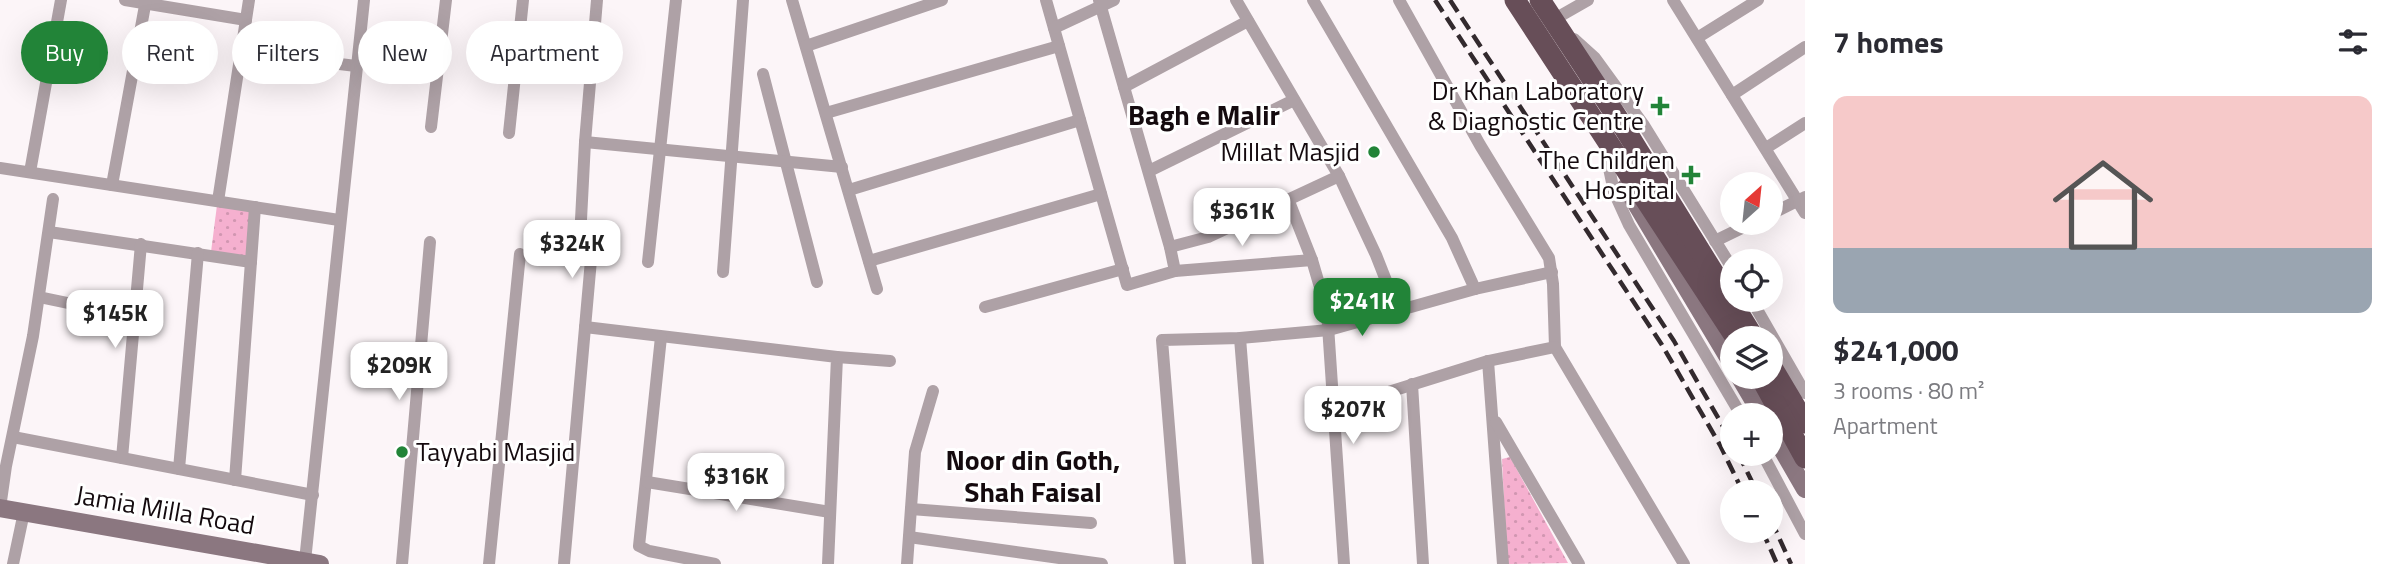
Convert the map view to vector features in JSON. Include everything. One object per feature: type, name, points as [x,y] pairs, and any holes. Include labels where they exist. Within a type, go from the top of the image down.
[{"type":"highway","points":[[1515,0],[1728,326]]},
{"type":"highway","points":[[1539,0],[1693,237],[1747,326]]},
{"type":"highway","points":[[1783,386],[1805,423]]},
{"type":"highway","points":[[1767,389],[1805,458]]},
{"type":"main road","points":[[1593,118],[1605,154],[1720,344]]},
{"type":"main road","points":[[1783,451],[1805,489]]},
{"type":"main road","name":"Jamia Milla Road","points":[[0,508],[312,563]]},
{"type":"street","points":[[30,172],[61,0]]},
{"type":"street","points":[[125,0],[246,20],[249,0]]},
{"type":"street","points":[[312,563],[313,495],[339,220],[364,0]]},
{"type":"street","points":[[431,127],[446,0]]},
{"type":"street","points":[[509,134],[523,0]]},
{"type":"street","points":[[564,564],[591,261],[580,239],[597,0]]},
{"type":"street","points":[[648,262],[676,0]]},
{"type":"street","points":[[723,272],[743,0]]},
{"type":"street","points":[[792,0],[877,289]]},
{"type":"street","points":[[806,46],[942,0]]},
{"type":"street","points":[[1046,0],[1127,285],[1175,271],[1312,260]]},
{"type":"street","points":[[1054,27],[1100,3],[1114,0]]},
{"type":"street","points":[[1236,0],[1339,176],[1376,255],[1398,311]]},
{"type":"street","points":[[1313,0],[1452,238],[1475,289]]},
{"type":"street","points":[[1399,0],[1480,145],[1549,258],[1555,347],[1684,564]]},
{"type":"street","points":[[1588,0],[1553,20],[1595,58],[1643,124],[1721,249]]},
{"type":"street","points":[[1673,0],[1803,204],[1783,210]]},
{"type":"street","points":[[1697,38],[1758,0]]},
{"type":"street","points":[[112,185],[145,2]]},
{"type":"street","points":[[1100,3],[1175,271]]},
{"type":"street","points":[[1124,87],[1248,21]]},
{"type":"street","points":[[826,113],[1059,46]]},
{"type":"street","points":[[1732,95],[1805,47]]},
{"type":"street","points":[[344,64],[356,66]]},
{"type":"street","points":[[763,74],[817,282]]},
{"type":"street","points":[[218,201],[236,84]]},
{"type":"street","points":[[1149,172],[1294,100]]},
{"type":"street","points":[[849,190],[1080,120]]},
{"type":"street","points":[[1766,148],[1805,122]]},
{"type":"street","points":[[585,142],[842,167]]},
{"type":"street","points":[[1605,154],[1614,192],[1629,225],[1734,403]]},
{"type":"street","points":[[0,168],[339,220]]},
{"type":"street","points":[[1170,247],[1208,237],[1339,176]]},
{"type":"street","points":[[869,261],[1101,194]]},
{"type":"street","points":[[0,508],[39,298],[53,199]]},
{"type":"street","points":[[1289,199],[1312,260],[1327,312],[1344,564]]},
{"type":"street","points":[[236,466],[255,206]]},
{"type":"street","points":[[235,480],[255,206]]},
{"type":"street","points":[[49,232],[251,262]]},
{"type":"street","points":[[1716,241],[1728,235]]},
{"type":"street","points":[[402,564],[430,242]]},
{"type":"street","points":[[122,458],[141,244]]},
{"type":"street","points":[[179,469],[198,253]]},
{"type":"street","points":[[489,564],[520,254]]},
{"type":"street","points":[[985,307],[1123,269]]},
{"type":"street","points":[[1180,564],[1162,340],[1240,338],[1329,330],[1475,289],[1552,272]]},
{"type":"street","points":[[39,298],[135,317]]},
{"type":"street","points":[[1758,312],[1805,393]]},
{"type":"street","points":[[585,327],[890,361]]},
{"type":"street","points":[[661,337],[639,546],[649,551],[715,564]]},
{"type":"street","points":[[1240,338],[1258,564]]},
{"type":"street","points":[[1334,409],[1488,361],[1555,347]]},
{"type":"street","points":[[828,564],[837,357]]},
{"type":"street","points":[[1488,361],[1503,564]]},
{"type":"street","points":[[1412,384],[1423,564]]},
{"type":"street","points":[[907,564],[915,452],[933,391]]},
{"type":"street","points":[[1494,419],[1579,564]]},
{"type":"street","points":[[13,437],[313,495]]},
{"type":"street","points":[[1769,466],[1805,534]]},
{"type":"street","points":[[647,482],[830,512]]},
{"type":"street","points":[[911,509],[1091,523]]},
{"type":"street","points":[[13,564],[24,512]]},
{"type":"street","points":[[909,537],[1019,558],[1102,564]]},
{"type":"shaded area","points":[[217,205],[252,210],[247,259],[211,252]]},
{"type":"shaded area","points":[[1510,457],[1568,563],[1507,564],[1502,459]]},
{"type":"railway","points":[[1435,0],[1662,345],[1737,480]]},
{"type":"railway","points":[[1450,0],[1674,341],[1720,421]]},
{"type":"railway","points":[[1744,466],[1751,480]]},
{"type":"railway","points":[[1768,543],[1777,564]]},
{"type":"railway","points":[[1781,543],[1791,564]]},
{"type":"place","name":"Dr Khan Laboratory & Diagnostic Centre","points":[[1660,106]]},
{"type":"place","name":"Millat Masjid","points":[[1374,152]]},
{"type":"place","name":"The Children Hospital","points":[[1691,175]]},
{"type":"place","name":"Tayyabi Masjid","points":[[402,452]]},
{"type":"district","name":"Bagh e Malir","points":[[1204,115]]},
{"type":"district","name":"Noor din Goth, Shah Faisal","points":[[1033,476]]}]
